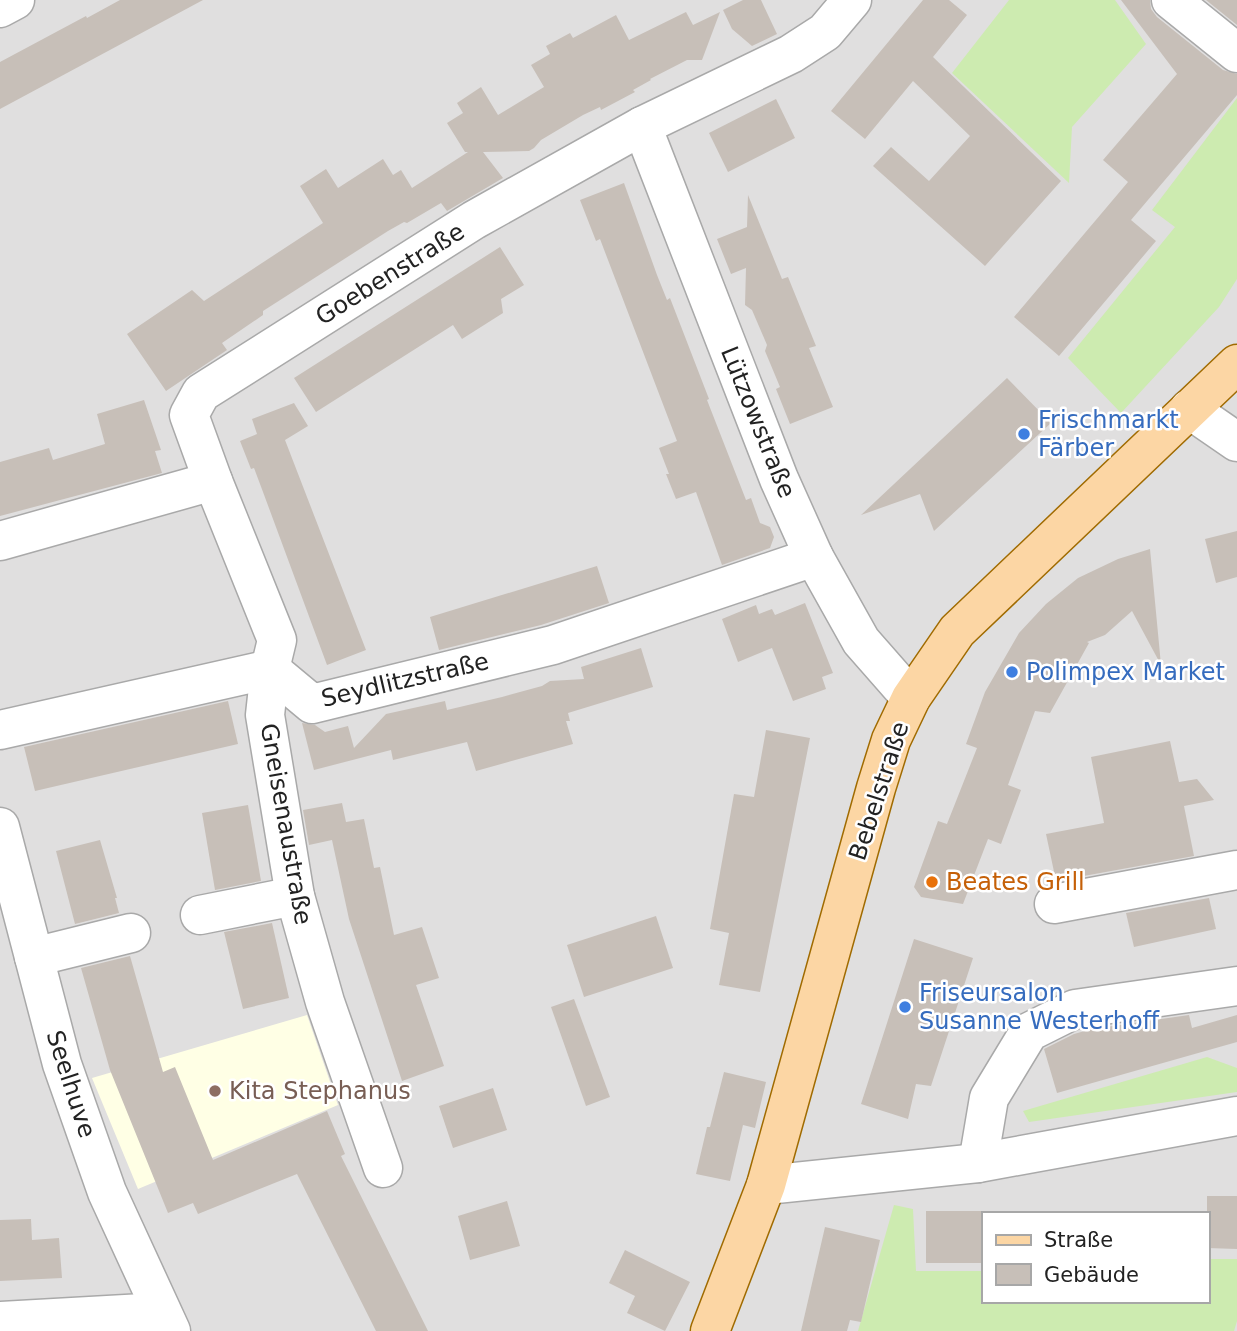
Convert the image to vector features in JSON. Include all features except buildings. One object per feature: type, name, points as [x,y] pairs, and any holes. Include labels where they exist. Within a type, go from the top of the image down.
[{"type":"main road","name":"Bebelstraße","points":[[710,1331],[766,1185],[876,788],[891,740],[911,698],[957,631],[1237,364]]},
{"type":"street","points":[[0,8],[15,0]]},
{"type":"street","name":"Goebenstraße","points":[[213,481],[189,415],[201,393],[474,220],[642,125],[791,54],[825,32],[852,0]]},
{"type":"street","points":[[1171,0],[1237,53]]},
{"type":"street","name":"Lützowstraße","points":[[642,125],[779,479],[814,557],[860,641],[911,698]]},
{"type":"street","points":[[1189,409],[1237,442]]},
{"type":"street","points":[[0,541],[213,481]]},
{"type":"street","name":"Gneisenaustraße","points":[[213,481],[277,640],[270,668],[265,715],[295,896],[325,1002],[383,1168]]},
{"type":"street","name":"Seydlitzstraße","points":[[270,668],[312,704],[553,645],[814,557]]},
{"type":"street","points":[[0,730],[270,668]]},
{"type":"street","name":"Seelhuve","points":[[0,827],[62,1064],[107,1192],[166,1321]]},
{"type":"street","points":[[1054,904],[1237,870]]},
{"type":"street","points":[[200,915],[295,896]]},
{"type":"street","points":[[34,957],[131,933]]},
{"type":"street","points":[[978,1163],[989,1098],[1029,1032],[1075,1009],[1237,986]]},
{"type":"street","points":[[766,1185],[978,1163],[1237,1116]]},
{"type":"street","points":[[0,1321],[166,1321]]},
{"type":"shaded area","points":[[0,0],[1237,0],[1237,1331],[0,1331]]},
{"type":"shaded area","name":"Kita Stephanus","points":[[307,1015],[338,1105],[138,1189],[92,1078]]},
{"type":"green space","points":[[1009,0],[1115,0],[1146,44],[1072,127],[1069,183],[952,73]]},
{"type":"green space","points":[[1237,98],[1237,279],[1219,307],[1121,413],[1068,358],[1175,227],[1152,210]]},
{"type":"green space","points":[[1207,1057],[1237,1068],[1237,1092],[1029,1122],[1023,1111]]},
{"type":"green space","points":[[894,1205],[913,1209],[916,1271],[982,1271],[982,1303],[1209,1303],[1209,1259],[1237,1259],[1237,1321],[1234,1331],[858,1331]]},
{"type":"place","name":"Frischmarkt Färber","points":[[1024,434]]},
{"type":"place","name":"Polimpex Market","points":[[1012,672]]},
{"type":"place","name":"Beates Grill","points":[[932,882]]},
{"type":"place","name":"Friseursalon Susanne Westerhoff","points":[[905,1007]]},
{"type":"place","name":"Kita Stephanus","points":[[215,1091]]}]
